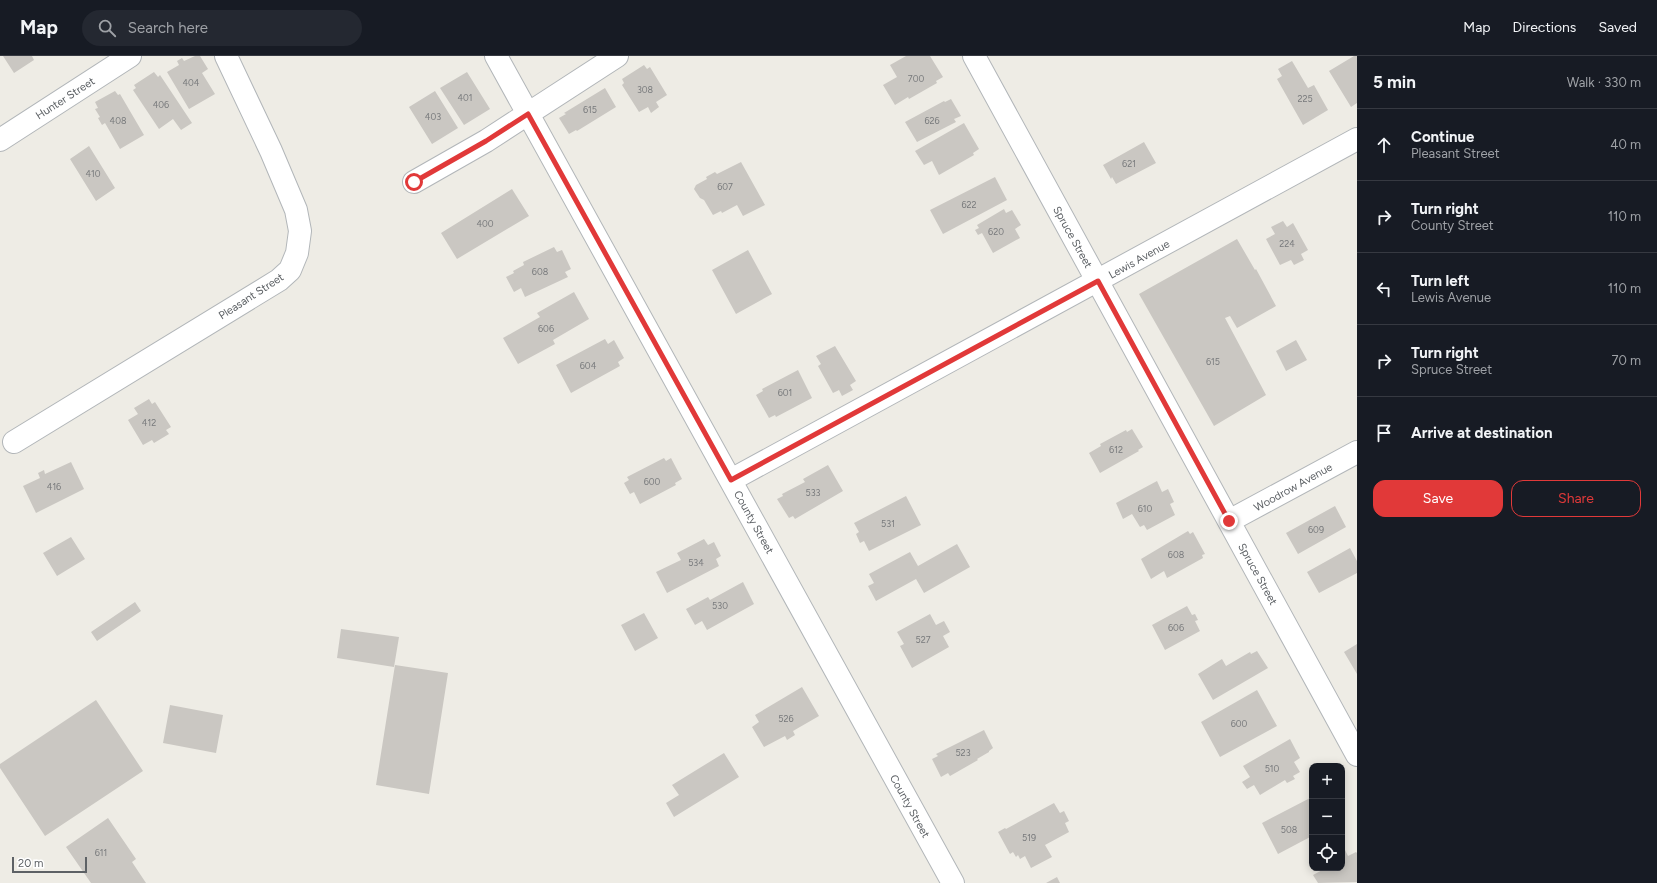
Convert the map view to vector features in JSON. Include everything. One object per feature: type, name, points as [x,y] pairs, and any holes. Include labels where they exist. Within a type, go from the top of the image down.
[{"type":"street","name":"Hunter Street","points":[[0,140],[130,56]]},
{"type":"street","name":"Pleasant Street","points":[[14,442],[279,280],[290,270],[297,253],[300,231],[296,210],[271,151],[226,56]]},
{"type":"street","name":"County Street","points":[[496,56],[953,883]]},
{"type":"street","points":[[414,182],[486,141],[617,56]]},
{"type":"street","name":"Spruce Street","points":[[974,56],[1357,755]]},
{"type":"street","name":"Lewis Avenue","points":[[731,480],[1357,139]]},
{"type":"street","name":"Woodrow Avenue","points":[[1229,521],[1357,452]]},
{"type":"building","points":[[3,56],[32,56],[34,60],[14,73]]},
{"type":"building","points":[[195,56],[200,56],[208,69],[202,73],[215,94],[189,109],[167,72],[179,65],[177,61],[182,58],[184,61]]},
{"type":"building","points":[[906,56],[930,56],[943,77],[936,81],[937,83],[895,105],[883,85],[897,77],[890,65]]},
{"type":"building","points":[[1354,56],[1357,56],[1357,103],[1351,107],[1329,71]]},
{"type":"building","points":[[1292,61],[1308,88],[1314,85],[1328,110],[1303,125],[1277,79],[1282,76],[1278,69]]},
{"type":"building","points":[[644,65],[647,69],[650,67],[667,95],[656,102],[659,107],[651,113],[648,107],[639,112],[622,85],[624,83],[622,79]]},
{"type":"building","points":[[154,72],[158,77],[160,75],[192,123],[181,130],[173,119],[159,129],[133,90],[136,88],[134,85]]},
{"type":"building","points":[[467,72],[490,109],[464,125],[440,88]]},
{"type":"building","points":[[605,88],[616,107],[577,131],[576,130],[569,134],[559,118],[566,114],[564,113]]},
{"type":"building","points":[[115,91],[118,95],[120,94],[144,135],[120,149],[105,123],[102,125],[98,118],[100,117],[95,109],[98,108],[95,102]]},
{"type":"building","points":[[435,91],[458,128],[432,144],[409,107]]},
{"type":"building","points":[[951,99],[961,116],[954,119],[956,122],[917,142],[905,122],[944,101],[945,102]]},
{"type":"building","points":[[964,123],[979,149],[973,153],[974,155],[939,175],[932,161],[924,165],[915,151]]},
{"type":"building","points":[[1144,142],[1156,163],[1116,184],[1112,177],[1111,179],[1103,165]]},
{"type":"building","points":[[89,146],[115,188],[96,201],[70,159]]},
{"type":"building","points":[[741,162],[765,205],[743,216],[737,205],[722,213],[721,211],[713,215],[704,200],[700,198],[694,189],[696,185],[707,179],[706,177],[715,172],[717,174]]},
{"type":"building","points":[[995,177],[1007,200],[943,234],[930,210]]},
{"type":"building","points":[[512,189],[529,216],[457,259],[441,233]]},
{"type":"building","points":[[1004,209],[1006,213],[1012,210],[1021,225],[1015,229],[1020,238],[993,253],[982,233],[978,235],[975,230],[979,228],[977,225]]},
{"type":"building","points":[[1283,221],[1287,227],[1293,223],[1308,250],[1301,254],[1304,260],[1294,265],[1291,260],[1280,265],[1266,239],[1275,234],[1271,227]]},
{"type":"building","points":[[1237,239],[1255,270],[1256,269],[1276,306],[1237,328],[1230,316],[1225,318],[1266,395],[1214,426],[1139,294]]},
{"type":"building","points":[[554,247],[557,252],[562,250],[571,269],[565,272],[568,277],[525,297],[521,288],[514,292],[506,277],[524,265],[523,262]]},
{"type":"building","points":[[748,250],[772,294],[736,314],[712,270]]},
{"type":"building","points":[[574,292],[589,319],[553,340],[555,344],[518,364],[503,338],[540,317],[537,313]]},
{"type":"building","points":[[605,339],[608,344],[614,340],[624,358],[618,362],[620,366],[571,393],[556,365]]},
{"type":"building","points":[[1296,340],[1307,360],[1286,371],[1276,351]]},
{"type":"building","points":[[835,346],[856,381],[850,385],[853,390],[842,396],[839,390],[833,393],[818,366],[821,364],[816,356]]},
{"type":"building","points":[[798,370],[812,398],[776,417],[775,415],[769,418],[756,395],[763,391],[762,389]]},
{"type":"building","points":[[149,399],[152,404],[155,402],[171,427],[166,430],[169,434],[154,443],[152,440],[143,445],[128,420],[138,414],[134,408]]},
{"type":"building","points":[[1132,429],[1143,447],[1138,450],[1139,451],[1100,473],[1089,453],[1101,446],[1100,444],[1126,430],[1127,432]]},
{"type":"building","points":[[664,458],[666,461],[671,458],[682,479],[675,483],[676,485],[640,504],[634,492],[630,494],[624,483],[629,480],[627,477]]},
{"type":"building","points":[[71,462],[84,489],[36,513],[23,486],[40,478],[38,473],[44,470],[45,474]]},
{"type":"building","points":[[828,465],[843,491],[795,519],[793,516],[789,518],[777,499],[783,496],[782,494],[805,482],[803,479]]},
{"type":"building","points":[[1157,481],[1162,492],[1168,489],[1174,502],[1170,504],[1175,515],[1147,530],[1144,525],[1140,527],[1132,514],[1123,519],[1116,503]]},
{"type":"building","points":[[906,496],[921,525],[869,551],[864,541],[860,543],[856,534],[859,532],[854,523]]},
{"type":"building","points":[[1335,506],[1346,527],[1298,554],[1286,533]]},
{"type":"building","points":[[1188,531],[1190,534],[1193,532],[1205,554],[1202,555],[1203,558],[1167,578],[1164,571],[1151,579],[1141,559]]},
{"type":"building","points":[[71,537],[85,559],[57,576],[43,553]]},
{"type":"building","points":[[704,539],[708,545],[714,542],[721,556],[716,559],[719,566],[667,593],[656,572],[681,560],[677,553]]},
{"type":"building","points":[[957,544],[970,567],[924,593],[916,579],[876,601],[868,586],[874,583],[869,574],[910,552],[918,566]]},
{"type":"building","points":[[1350,548],[1357,561],[1357,573],[1319,593],[1307,572]]},
{"type":"building","points":[[743,582],[754,604],[707,630],[702,621],[695,625],[686,609],[708,597],[710,600]]},
{"type":"building","points":[[135,602],[141,611],[97,641],[91,632]]},
{"type":"building","points":[[1187,606],[1192,615],[1195,614],[1198,620],[1195,621],[1200,631],[1165,650],[1152,625]]},
{"type":"building","points":[[644,613],[658,638],[635,651],[621,625]]},
{"type":"building","points":[[930,614],[936,625],[944,621],[950,632],[943,636],[949,647],[912,668],[900,646],[904,644],[897,632]]},
{"type":"building","points":[[341,629],[399,637],[394,667],[337,658]]},
{"type":"building","points":[[1357,644],[1357,674],[1344,652]]},
{"type":"building","points":[[1257,651],[1268,668],[1213,700],[1198,674],[1222,659],[1226,666],[1250,652],[1251,654]]},
{"type":"building","points":[[395,665],[448,673],[429,794],[376,785]]},
{"type":"building","points":[[802,687],[819,716],[793,731],[795,735],[787,740],[785,736],[764,747],[752,727],[759,722],[755,715]]},
{"type":"building","points":[[1257,690],[1277,726],[1220,757],[1201,722]]},
{"type":"building","points":[[96,700],[143,771],[45,836],[0,768],[0,764]]},
{"type":"building","points":[[170,705],[223,715],[216,753],[163,743]]},
{"type":"building","points":[[984,730],[993,748],[977,759],[978,760],[950,776],[948,773],[941,777],[932,759],[938,756],[936,754]]},
{"type":"building","points":[[1290,739],[1300,758],[1294,762],[1300,772],[1293,776],[1295,779],[1287,783],[1285,780],[1260,795],[1254,785],[1247,789],[1242,782],[1250,777],[1243,766]]},
{"type":"building","points":[[724,753],[739,777],[674,817],[666,803],[679,795],[672,785]]},
{"type":"building","points":[[1309,799],[1309,838],[1278,854],[1262,823]]},
{"type":"building","points":[[1054,803],[1060,813],[1064,811],[1069,821],[1065,823],[1069,832],[1045,845],[1052,857],[1031,868],[1025,856],[1020,859],[1018,855],[1016,857],[1013,852],[1010,854],[998,832]]},
{"type":"building","points":[[108,818],[136,859],[132,862],[146,883],[91,883],[66,847]]},
{"type":"building","points":[[1345,850],[1348,856],[1356,852],[1357,853],[1357,882],[1318,883],[1313,875],[1320,871],[1345,871]]},
{"type":"building","points":[[1057,877],[1060,883],[1046,883]]},
{"type":"route","points":[[414,182],[486,141],[528,114],[731,480],[1098,281],[1229,521]]}]
